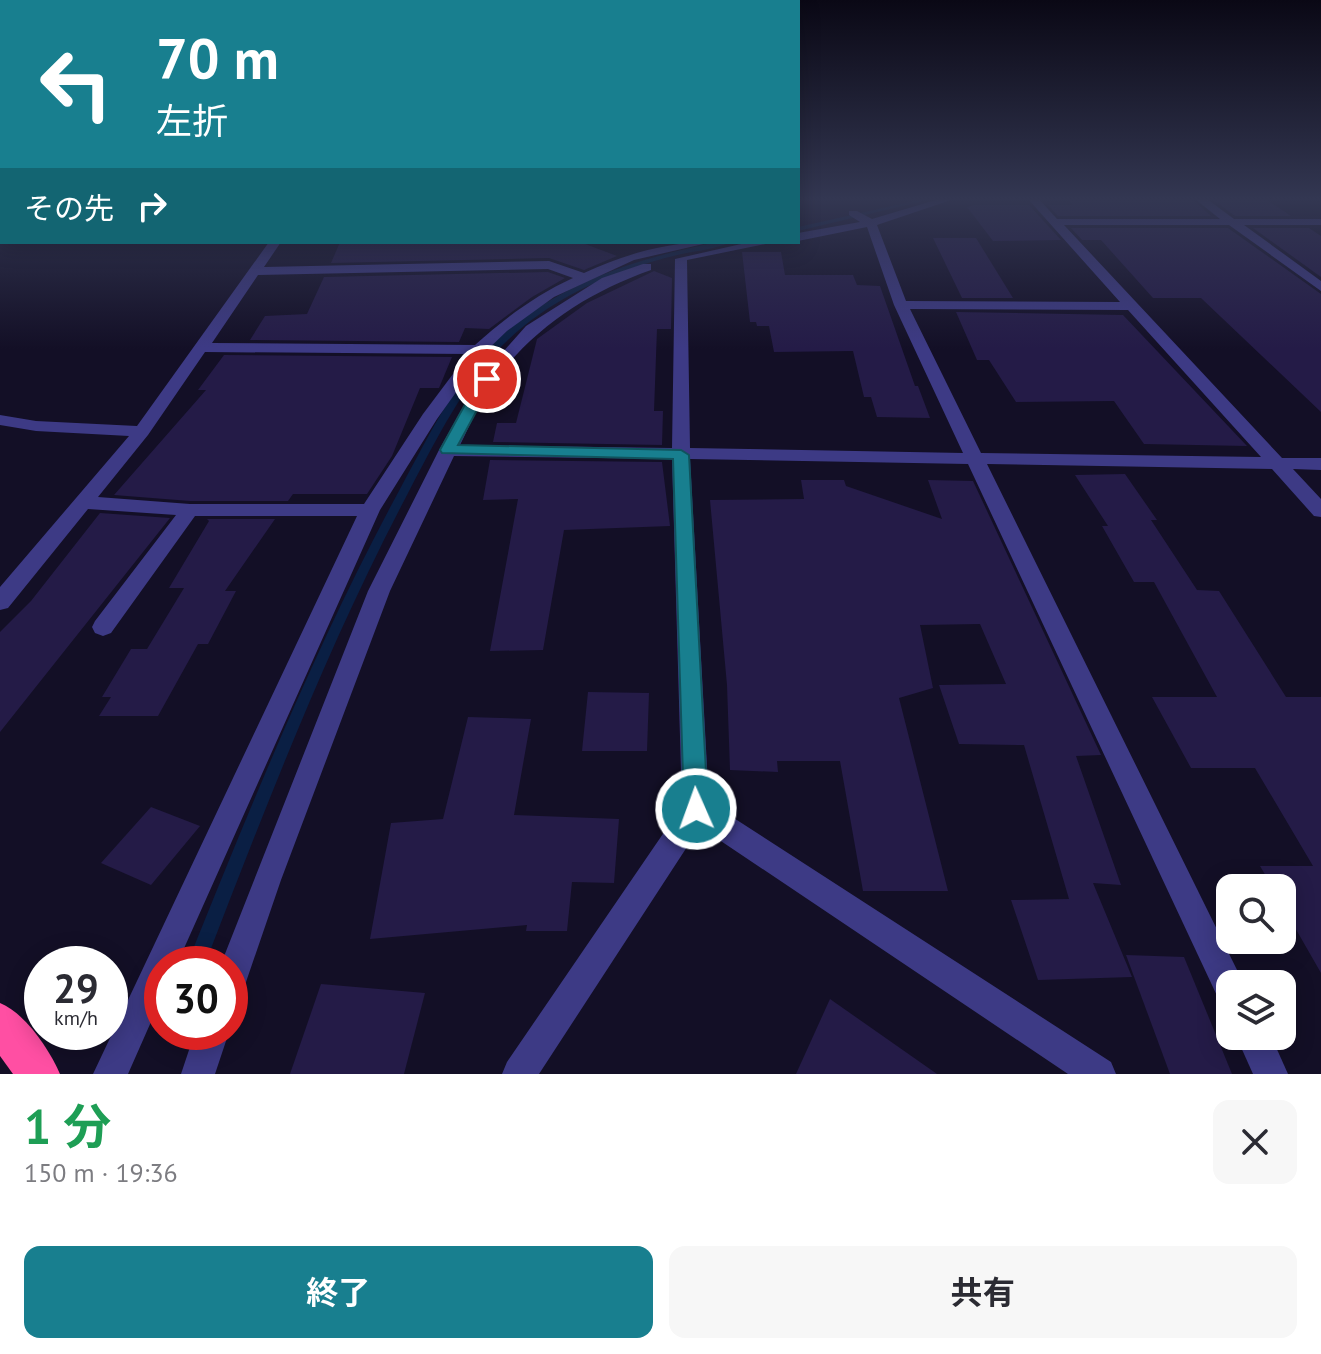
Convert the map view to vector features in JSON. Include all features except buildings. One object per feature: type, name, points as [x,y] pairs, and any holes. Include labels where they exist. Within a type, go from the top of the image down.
[{"type":"highway","points":[[0,1023],[39,1074]]},
{"type":"street","points":[[0,602],[142,431],[270,249]]},
{"type":"street","points":[[110,1074],[370,510],[429,418],[479,350],[502,328],[549,294],[607,265],[670,249]]},
{"type":"street","points":[[243,946],[379,591],[448,450],[487,379],[531,329],[607,281],[629,272],[732,249]]},
{"type":"street","points":[[876,249],[1221,970]]},
{"type":"street","points":[[1079,249],[1321,511]]},
{"type":"street","points":[[1269,249],[1321,287]]},
{"type":"street","points":[[519,1074],[696,809],[681,455],[681,259]]},
{"type":"street","points":[[255,271],[549,265],[586,278]]},
{"type":"street","points":[[901,305],[1131,306]]},
{"type":"street","points":[[200,347],[479,350]]},
{"type":"street","points":[[0,420],[36,426],[142,431]]},
{"type":"street","points":[[448,450],[1321,464]]},
{"type":"street","points":[[82,502],[190,510],[370,510]]},
{"type":"street","points":[[103,627],[190,510]]},
{"type":"street","points":[[696,809],[1099,1074]]},
{"type":"street","points":[[198,1074],[206,1050]]},
{"type":"street","points":[[1260,1050],[1271,1074]]},
{"type":"waterway","points":[[203,946],[298,713],[353,590],[425,452],[469,378],[512,331],[562,297],[614,272],[696,249]]},
{"type":"route","points":[[487,379],[448,450],[681,455],[696,809]]}]
